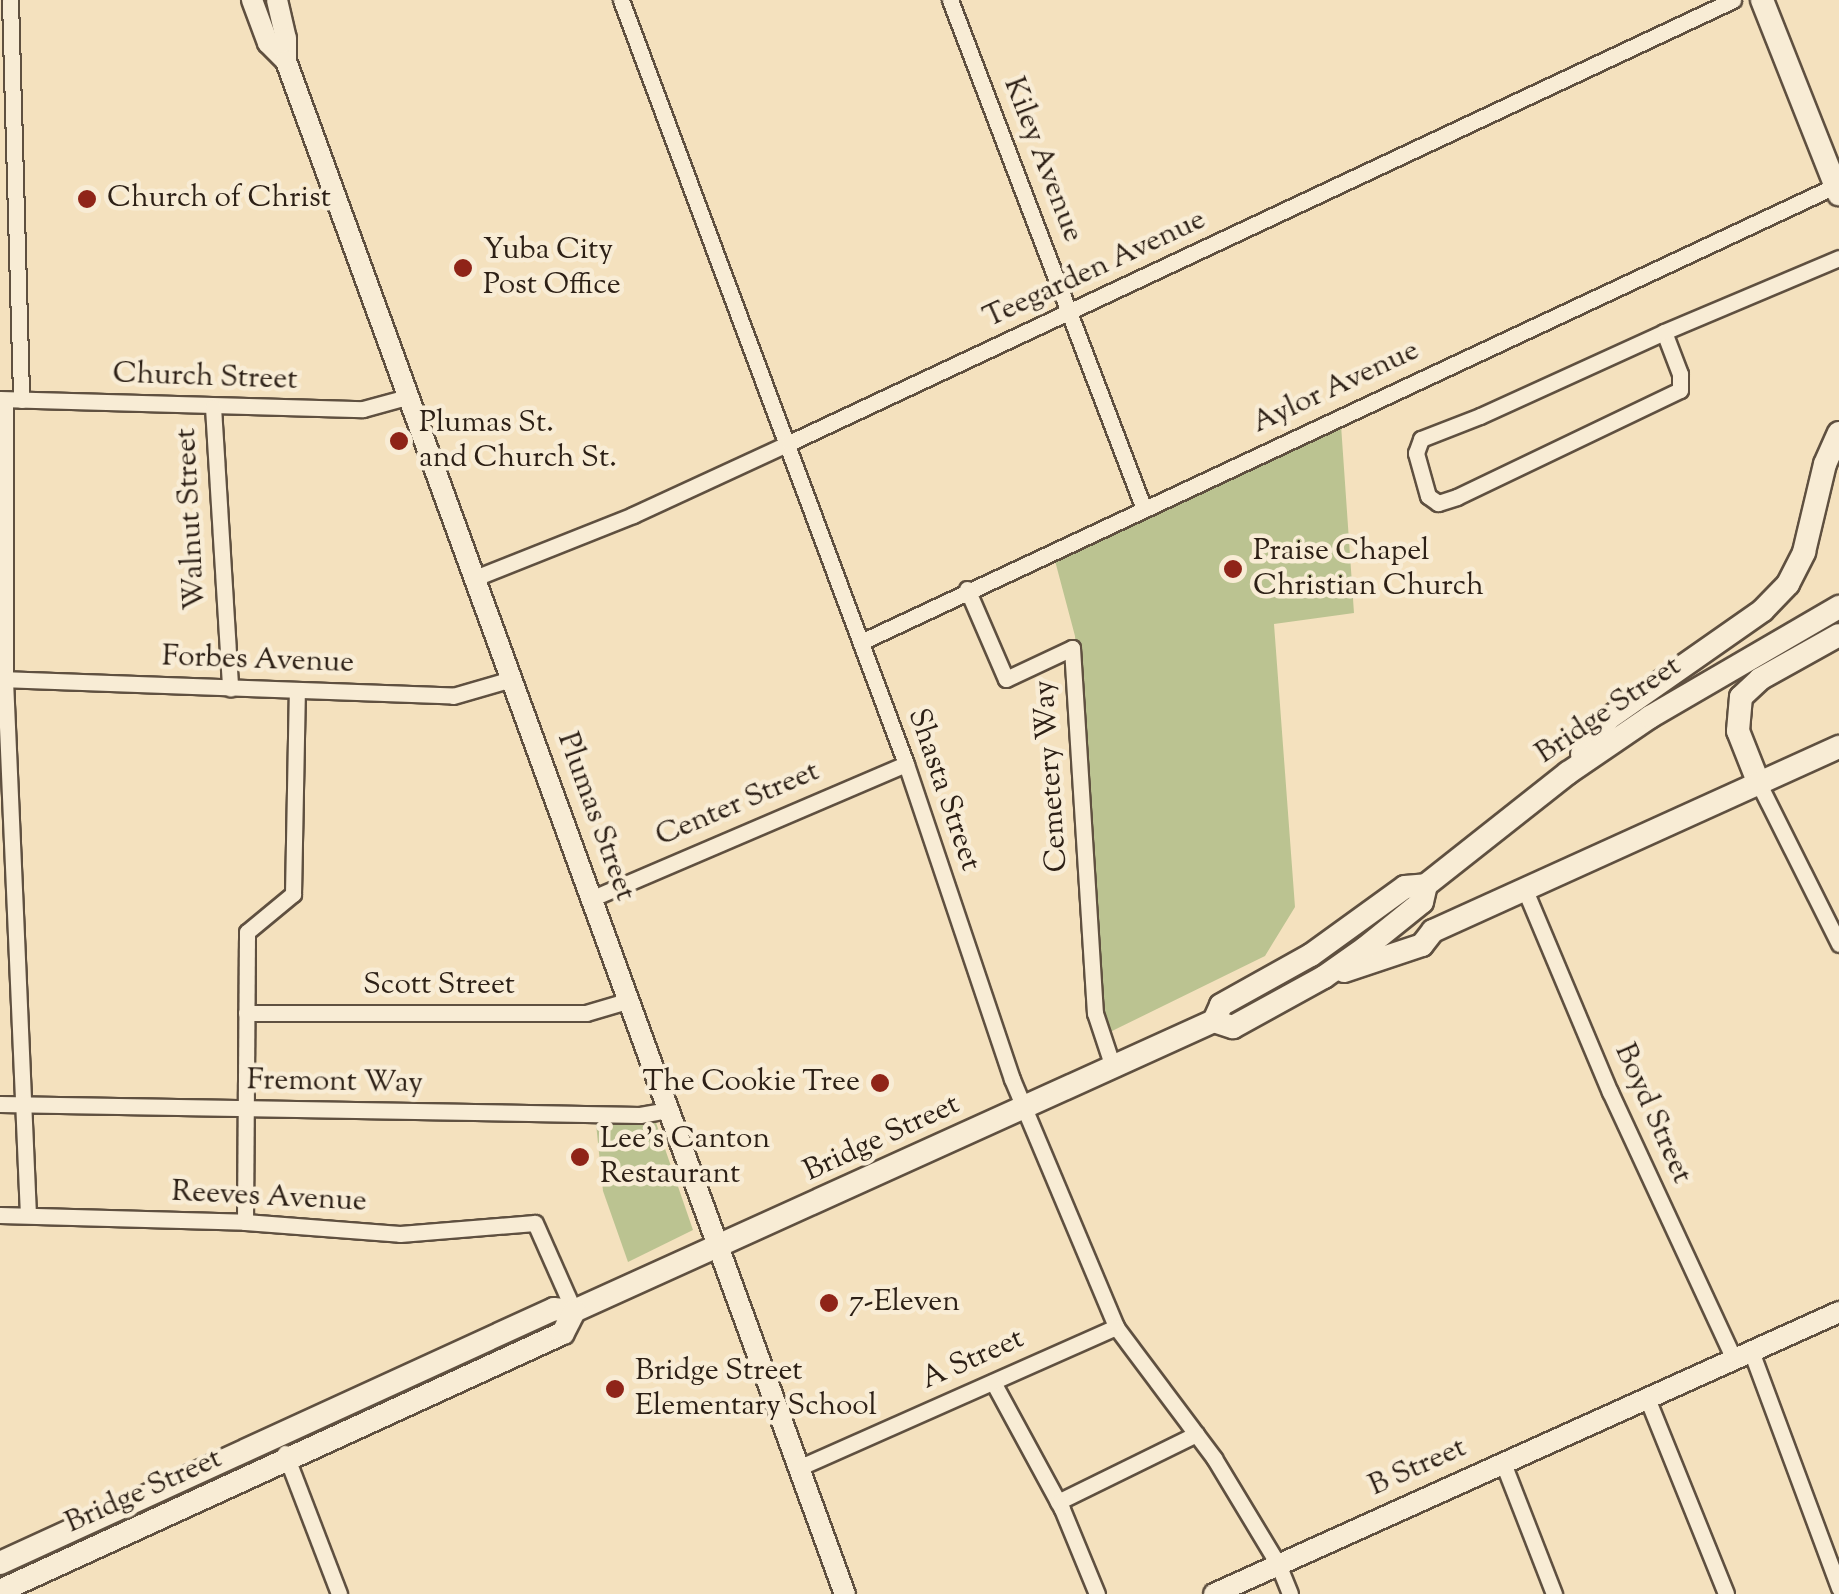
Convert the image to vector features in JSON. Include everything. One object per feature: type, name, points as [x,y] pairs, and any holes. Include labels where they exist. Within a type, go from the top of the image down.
[{"type":"main road","points":[[1762,0],[1837,190]]},
{"type":"main road","points":[[1568,773],[1609,718],[1763,610],[1788,584],[1804,552],[1825,464],[1839,434]]},
{"type":"main road","name":"Bridge Street","points":[[0,1563],[554,1310],[574,1311],[1214,1021],[1221,1005],[1311,955],[1405,887],[1426,885],[1568,773],[1685,694],[1839,607]]},
{"type":"main road","points":[[1759,784],[1738,732],[1741,697],[1760,679],[1839,636]]},
{"type":"main road","points":[[1324,977],[1422,945],[1433,931],[1839,747]]},
{"type":"main road","name":"Bridge Street","points":[[1214,1021],[1233,1027],[1324,977],[1422,902],[1426,885]]},
{"type":"main road","name":"Bridge Street","points":[[0,1591],[563,1333],[574,1311]]},
{"type":"street","points":[[10,0],[9,400],[2,680],[28,1215]]},
{"type":"street","name":"Plumas Street","points":[[252,0],[268,43],[286,62]]},
{"type":"street","name":"Plumas Street","points":[[277,0],[286,38],[286,62],[846,1594]]},
{"type":"street","name":"Shasta Street","points":[[621,0],[906,764],[1024,1107],[1116,1327],[1196,1434],[1278,1564],[1290,1594]]},
{"type":"street","name":"Kiley Avenue","points":[[950,0],[1144,508]]},
{"type":"street","name":"Teegarden Avenue","points":[[474,578],[633,514],[789,443],[1733,0]]},
{"type":"street","name":"Aylor Avenue","points":[[861,642],[967,589],[1837,190]]},
{"type":"street","points":[[1664,332],[1680,374],[1680,390],[1457,497],[1438,503],[1428,496],[1416,453],[1421,439],[1664,332],[1839,258]]},
{"type":"street","name":"Church Street","points":[[9,400],[363,409],[406,397]]},
{"type":"street","name":"Walnut Street","points":[[213,407],[230,688]]},
{"type":"street","name":"Cemetery Way","points":[[967,589],[1006,679],[1072,648],[1094,1013],[1113,1067]]},
{"type":"street","name":"Forbes Avenue","points":[[2,680],[454,696],[512,679]]},
{"type":"street","points":[[245,1222],[247,932],[294,894],[296,690]]},
{"type":"street","name":"Center Street","points":[[594,898],[906,764]]},
{"type":"street","points":[[1759,784],[1839,944]]},
{"type":"street","name":"Boyd Street","points":[[1525,890],[1610,1092],[1743,1355],[1839,1588]]},
{"type":"street","name":"Scott Street","points":[[246,1013],[586,1013],[630,1000]]},
{"type":"street","name":"Fremont Way","points":[[0,1104],[640,1115],[669,1110]]},
{"type":"street","name":"Reeves Avenue","points":[[0,1215],[245,1222],[400,1234],[535,1223],[574,1311]]},
{"type":"street","name":"B Street","points":[[1214,1594],[1839,1312]]},
{"type":"street","name":"A Street","points":[[798,1468],[1116,1327]]},
{"type":"street","points":[[993,1382],[1058,1502],[1097,1594]]},
{"type":"street","points":[[1647,1398],[1726,1594]]},
{"type":"street","points":[[1058,1502],[1196,1434]]},
{"type":"street","points":[[278,1436],[339,1594]]},
{"type":"street","points":[[1502,1463],[1554,1594]]},
{"type":"green space","points":[[1341,425],[1354,613],[1274,624],[1295,907],[1265,956],[1110,1032],[1101,1012],[1075,636],[1054,557]]},
{"type":"green space","points":[[595,1114],[653,1114],[693,1230],[628,1262],[603,1191]]},
{"type":"place","name":"Church of Christ","points":[[87,199]]},
{"type":"place","name":"Yuba City Post Office","points":[[463,268]]},
{"type":"place","name":"Plumas St. and Church St.","points":[[399,441]]},
{"type":"place","name":"Praise Chapel Christian Church","points":[[1233,569]]},
{"type":"place","name":"The Cookie Tree","points":[[880,1083]]},
{"type":"place","name":"Lee's Canton Restaurant","points":[[580,1157]]},
{"type":"place","name":"7-Eleven","points":[[829,1303]]},
{"type":"place","name":"Bridge Street Elementary School","points":[[615,1389]]}]
